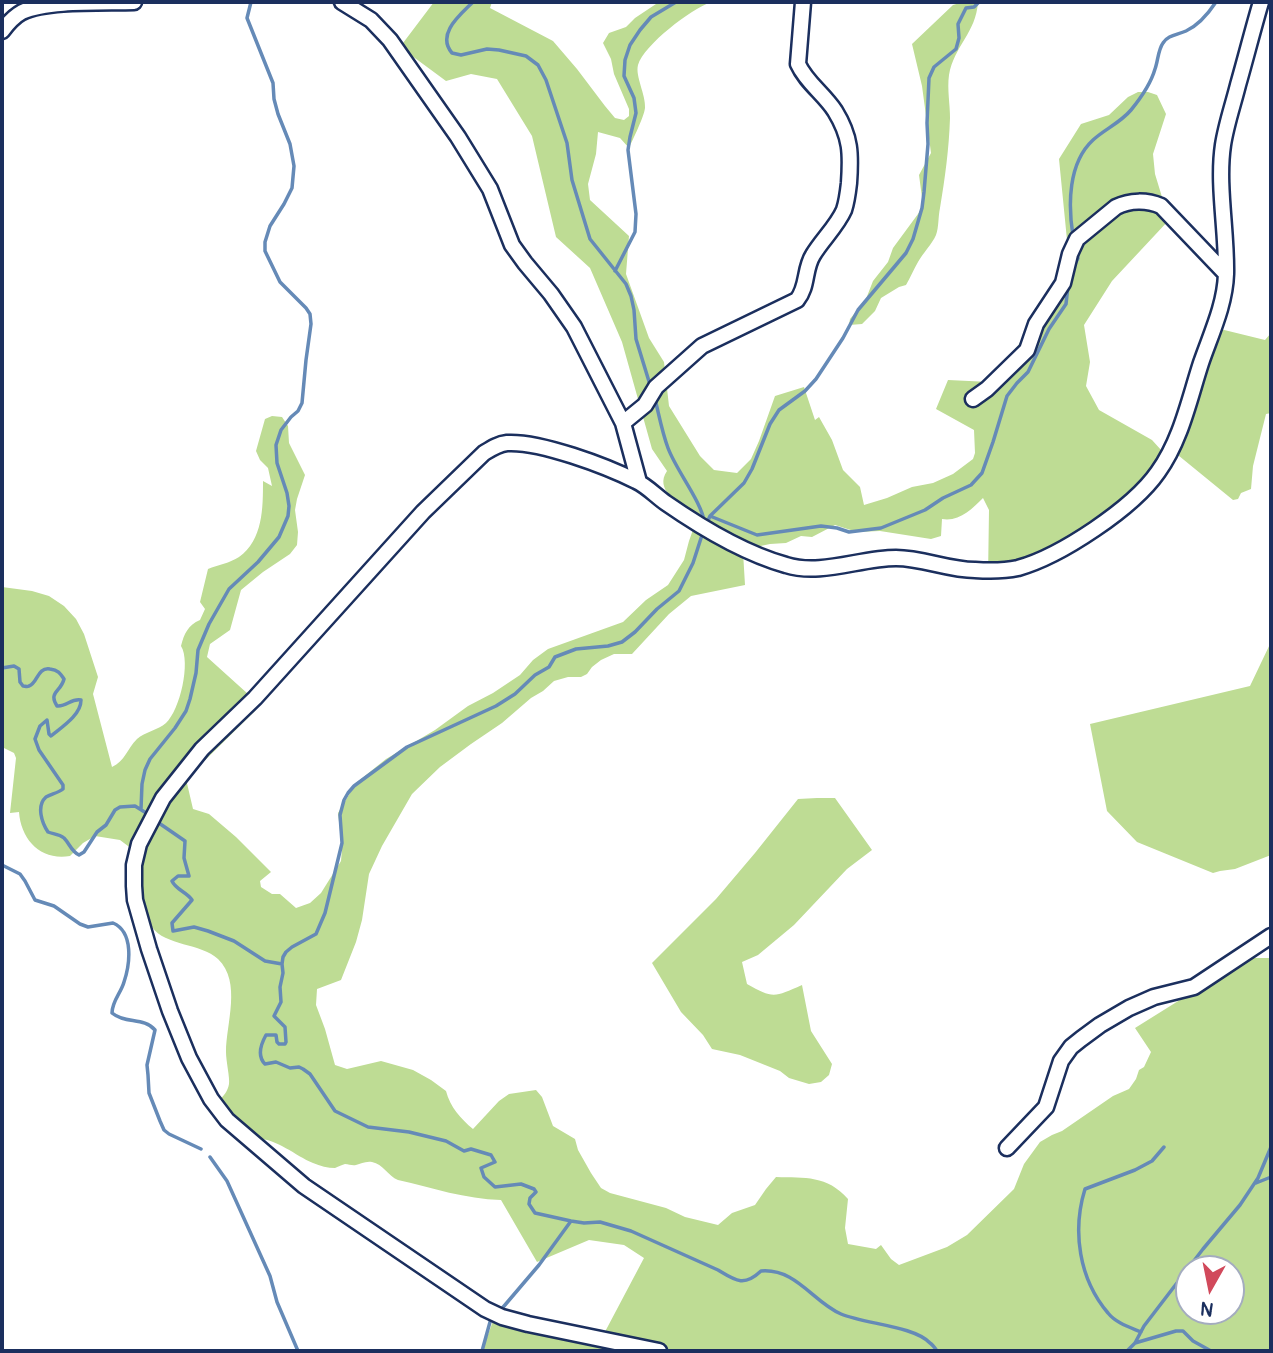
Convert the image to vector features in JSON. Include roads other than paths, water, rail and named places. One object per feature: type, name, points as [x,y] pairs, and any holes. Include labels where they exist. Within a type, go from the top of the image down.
[{"type":"street","points":[[2,31],[23,12],[46,5],[134,2]]},
{"type":"street","points":[[342,2],[371,20],[390,40],[458,137],[489,189],[512,245],[574,327],[623,423],[639,482]]},
{"type":"street","points":[[623,423],[645,405],[656,387],[702,346],[797,300],[803,291],[812,257],[844,208],[850,146],[834,110],[798,64],[803,2]]},
{"type":"street","points":[[659,1351],[528,1324],[485,1309],[304,1185],[227,1120],[211,1099],[189,1058],[149,949],[135,900],[134,865],[139,844],[163,798],[202,749],[255,698],[423,512],[484,453],[496,445],[509,443],[549,448],[639,482],[664,501],[752,553],[790,567],[829,567],[898,558],[964,570],[1016,568],[1045,557],[1106,521],[1144,488],[1158,472],[1175,443],[1221,305],[1226,274],[1222,147],[1261,2]]},
{"type":"street","points":[[973,399],[987,389],[1027,349],[1036,324],[1063,283],[1070,254],[1077,239],[1122,204],[1156,204],[1167,210],[1226,274]]},
{"type":"street","points":[[1007,1148],[1046,1107],[1061,1061],[1071,1047],[1129,1008],[1154,997],[1194,987],[1271,936]]},
{"type":"waterway","points":[[141,809],[145,770],[150,759],[186,711],[196,673],[198,650],[209,624],[229,589],[258,562],[279,537],[288,516],[287,493],[277,463],[276,445],[281,430],[302,403],[311,324],[310,314],[280,282],[265,251],[270,226],[292,188],[294,166],[290,144],[274,99],[273,83],[247,18],[251,2]]},
{"type":"waterway","points":[[473,2],[448,32],[448,46],[452,53],[461,55],[487,49],[499,50],[526,56],[538,65],[546,80],[567,143],[572,180],[590,239],[626,284],[631,296],[636,339],[651,388]]},
{"type":"waterway","points":[[615,271],[635,232],[636,214],[628,150],[636,113],[634,98],[624,76],[625,60],[630,45],[651,17],[676,2]]},
{"type":"waterway","points":[[706,525],[710,516],[744,483],[779,410],[805,391],[816,379],[858,310],[906,253],[922,208],[928,144],[929,78],[934,67],[956,49],[959,38],[958,24],[966,8],[974,7],[979,2]]},
{"type":"waterway","points":[[1073,236],[1070,211],[1072,185],[1074,172],[1085,149],[1127,115],[1138,101],[1151,80],[1165,40],[1195,26],[1216,2]]},
{"type":"waterway","points":[[1074,266],[1078,258],[1076,250]]},
{"type":"waterway","points":[[710,516],[757,535],[821,526],[849,532],[881,528],[925,510],[971,485],[982,473],[1007,396],[1028,372],[1049,329],[1066,304],[1068,286]]},
{"type":"waterway","points":[[655,399],[668,448],[699,505],[705,524]]},
{"type":"waterway","points":[[703,532],[693,563],[679,591],[622,642],[576,649],[555,657],[549,667],[535,675],[515,694],[496,706],[407,747],[348,793],[340,815],[342,843],[325,913],[316,934],[292,947],[283,957],[281,1002],[274,1016],[285,1027],[286,1042],[279,1044],[276,1035],[266,1035],[260,1054],[265,1064],[276,1062],[290,1068],[303,1069],[310,1074],[335,1111],[368,1127],[409,1132],[446,1141],[464,1151],[471,1149],[491,1155],[495,1162],[481,1168],[484,1177],[495,1187],[521,1184],[534,1189],[536,1192],[530,1198],[529,1204],[535,1213],[584,1223],[600,1222],[631,1231],[740,1281],[750,1279],[761,1271],[773,1271],[794,1280],[841,1314],[913,1333],[923,1337],[937,1351]]},
{"type":"waterway","points":[[2,668],[14,666],[19,669],[23,686],[32,684],[42,670],[55,670],[64,679],[54,695],[57,706],[81,700],[78,711],[65,725],[51,736],[47,720],[40,726],[35,739],[39,750],[63,785],[63,789],[46,797],[41,805],[42,819],[48,832],[64,838],[79,855],[120,807],[135,806],[151,816]]},
{"type":"waterway","points":[[156,821],[185,841],[184,858],[189,876],[178,876],[172,881],[192,900],[172,923],[173,931],[194,927],[208,931],[234,941],[265,961],[282,964]]},
{"type":"waterway","points":[[2,865],[20,874],[35,900],[54,906],[80,924],[88,927],[113,923],[120,927],[129,949],[128,966],[112,1013],[145,1023],[155,1030],[147,1065],[149,1093],[164,1130],[201,1149]]},
{"type":"waterway","points":[[1141,1332],[1115,1319],[1098,1300],[1090,1285],[1081,1254],[1079,1221],[1085,1189],[1152,1161],[1164,1147]]},
{"type":"waterway","points":[[1127,1351],[1203,1249],[1240,1205],[1258,1178],[1271,1147]]},
{"type":"waterway","points":[[210,1157],[227,1181],[270,1276],[277,1302],[298,1351]]},
{"type":"waterway","points":[[1256,1183],[1271,1177]]},
{"type":"waterway","points":[[499,1312],[539,1265],[571,1221]]},
{"type":"waterway","points":[[482,1351],[490,1322]]},
{"type":"waterway","points":[[1135,1343],[1183,1331],[1193,1341],[1211,1351]]}]
